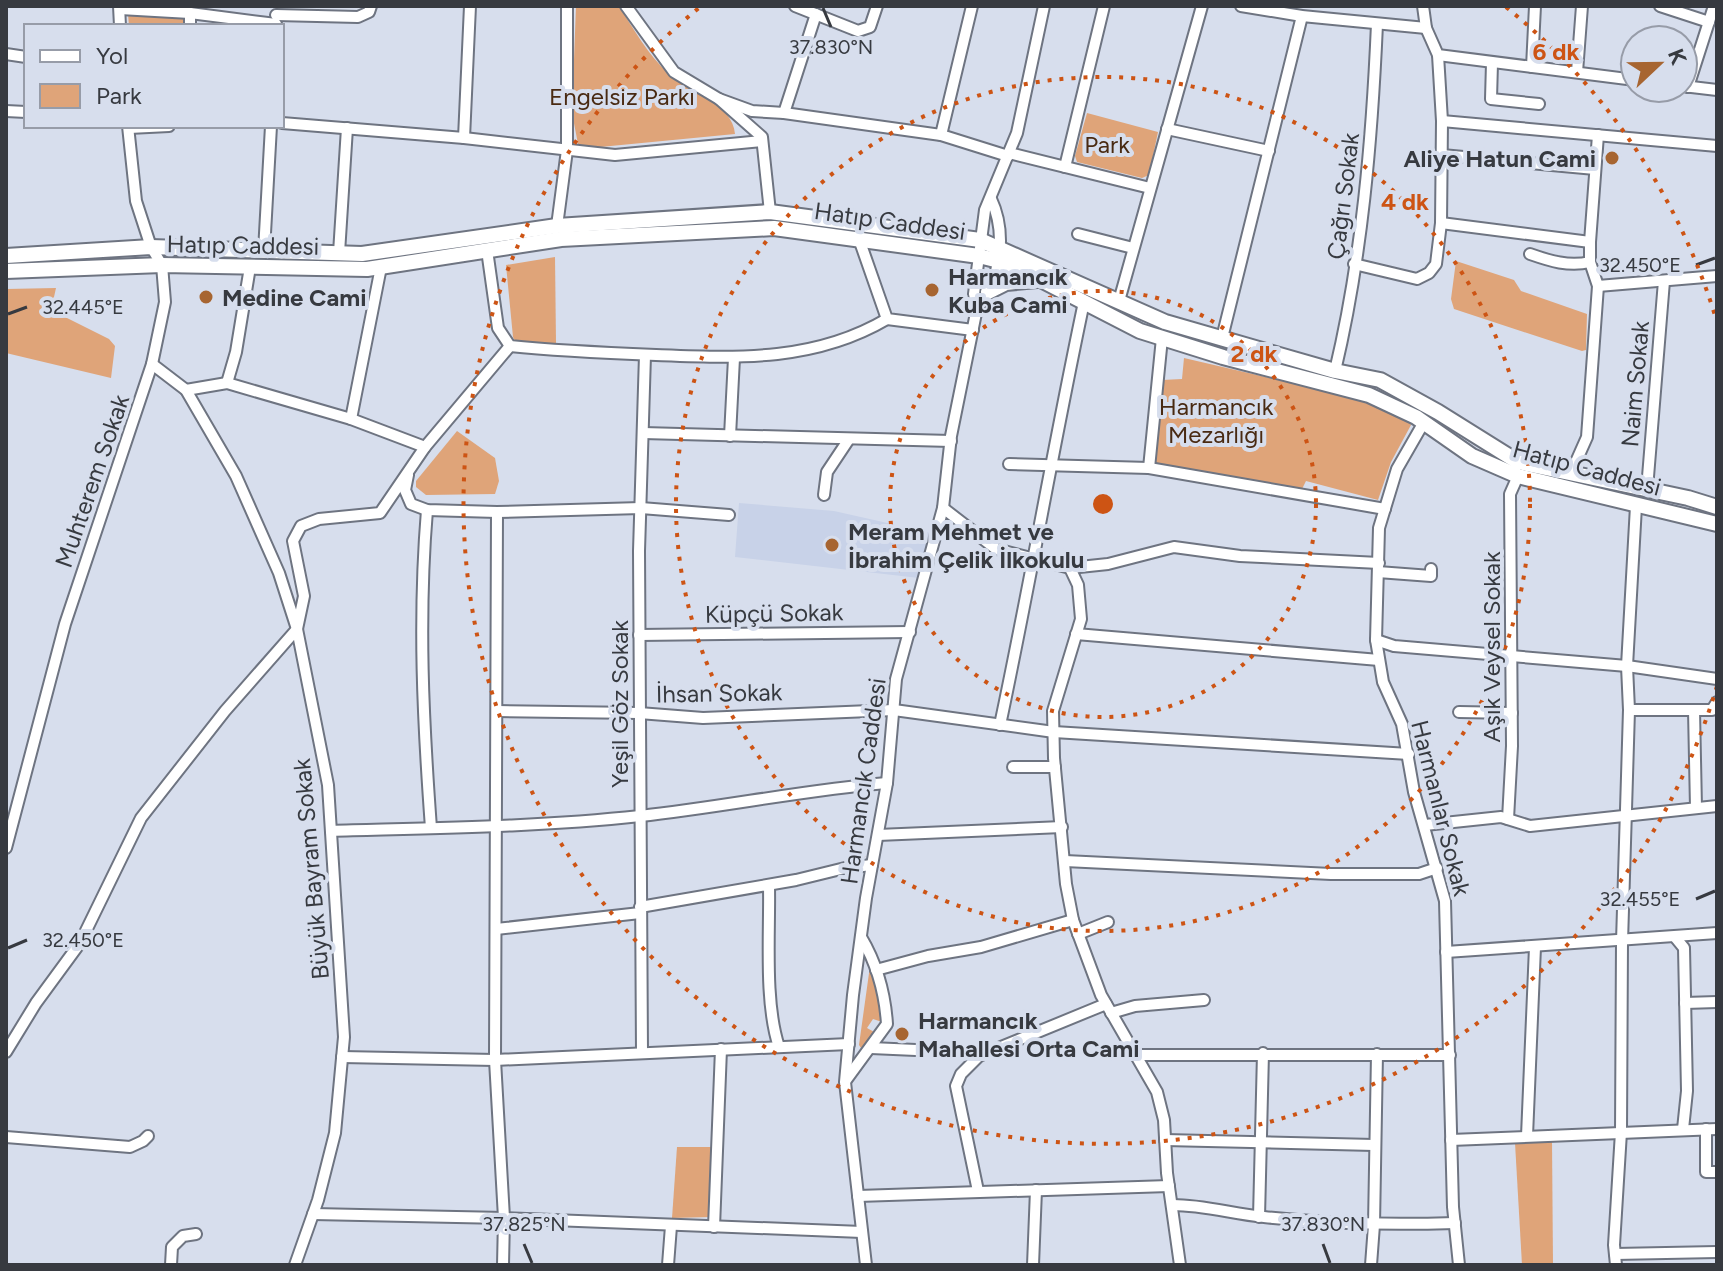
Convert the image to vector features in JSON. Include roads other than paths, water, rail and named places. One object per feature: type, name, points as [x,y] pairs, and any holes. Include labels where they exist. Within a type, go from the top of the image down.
[{"type":"main road","name":"Hatıp Caddesi","points":[[6,256],[151,247],[362,254],[557,226],[770,212],[980,240],[1041,280],[1140,331],[1223,357],[1369,395],[1424,422],[1472,456],[1518,476],[1717,524]]},
{"type":"main road","name":"Hatıp Caddesi","points":[[6,271],[162,265],[367,269],[561,239],[774,228],[979,256],[1000,255],[1165,322],[1335,371],[1380,380],[1518,462],[1717,507]]},
{"type":"main road","points":[[988,292],[1006,283],[1041,280]]},
{"type":"street","points":[[119,7],[276,18],[358,17],[369,12],[371,6]]},
{"type":"street","points":[[464,138],[470,6]]},
{"type":"street","points":[[557,226],[567,150],[567,6]]},
{"type":"street","points":[[795,6],[858,31],[870,27],[877,6]]},
{"type":"street","points":[[941,135],[972,6]]},
{"type":"street","points":[[977,308],[974,294],[985,210],[1017,133],[1044,6]]},
{"type":"street","points":[[1065,167],[1104,6]]},
{"type":"street","points":[[1119,301],[1202,6]]},
{"type":"street","points":[[1241,6],[1302,16],[1426,28]]},
{"type":"street","points":[[1354,264],[1417,279],[1429,273],[1436,264],[1441,223],[1442,121],[1438,55],[1426,28],[1423,6]]},
{"type":"street","points":[[1532,67],[1535,6]]},
{"type":"street","points":[[1577,72],[1582,6]]},
{"type":"street","points":[[1660,6],[1709,22]]},
{"type":"street","points":[[1699,50],[1714,6]]},
{"type":"street","points":[[629,8],[674,72],[719,99],[762,137],[770,212]]},
{"type":"street","points":[[190,13],[190,24]]},
{"type":"street","points":[[784,113],[816,14]]},
{"type":"street","points":[[1222,338],[1302,16]]},
{"type":"street","name":"Çağrı Sokak","points":[[1335,371],[1346,325],[1373,110],[1377,24]]},
{"type":"street","points":[[1438,55],[1619,78]]},
{"type":"street","points":[[1492,63],[1491,99],[1539,104]]},
{"type":"street","points":[[719,99],[752,111],[941,135],[1150,188]]},
{"type":"street","points":[[1442,121],[1717,146]]},
{"type":"street","points":[[284,123],[464,138],[615,155],[762,141]]},
{"type":"street","name":"Muhterem Sokak","points":[[6,848],[65,624],[152,364],[165,302],[162,265],[151,247],[136,201],[128,128]]},
{"type":"street","points":[[264,251],[271,128]]},
{"type":"street","points":[[339,253],[347,128]]},
{"type":"street","points":[[1167,129],[1269,151]]},
{"type":"street","points":[[1571,473],[1587,437],[1598,286],[1590,262],[1590,242],[1598,135]]},
{"type":"street","points":[[1442,155],[1595,169]]},
{"type":"street","points":[[977,308],[988,292],[1000,255],[997,211],[991,199]]},
{"type":"street","points":[[1441,223],[1590,242]]},
{"type":"street","points":[[1078,234],[1133,248]]},
{"type":"street","points":[[859,239],[887,319]]},
{"type":"street","points":[[487,250],[498,328],[510,346]]},
{"type":"street","points":[[1530,254],[1564,264],[1590,262]]},
{"type":"street","points":[[227,383],[236,352],[250,267]]},
{"type":"street","points":[[351,419],[381,267]]},
{"type":"street","points":[[1598,286],[1717,276]]},
{"type":"street","name":"Naim Sokak","points":[[1647,489],[1664,281]]},
{"type":"street","points":[[1000,725],[1084,302]]},
{"type":"street","name":"Harmancık Caddesi","points":[[866,1265],[845,1082],[861,937],[887,783],[896,679],[943,508],[951,441],[977,308]]},
{"type":"street","points":[[510,346],[734,358],[791,354],[846,338],[887,319],[973,330]]},
{"type":"street","points":[[1149,468],[1162,338]]},
{"type":"street","points":[[6,1052],[36,1003],[80,943],[141,818],[216,722],[297,629],[304,596],[293,541],[301,526],[319,519],[380,513],[425,447],[510,346]]},
{"type":"street","name":"Yeşil Göz Sokak","points":[[642,1053],[639,635],[645,355]]},
{"type":"street","points":[[730,436],[734,358]]},
{"type":"street","name":"Büyük Bayram Sokak","points":[[152,364],[186,390],[236,476],[279,573],[297,629],[328,785],[344,1037],[335,1133],[313,1214],[295,1265]]},
{"type":"street","points":[[186,390],[227,383],[351,419],[425,447]]},
{"type":"street","name":"Harmanlar Sokak","points":[[1424,422],[1397,469],[1379,528],[1376,640],[1383,682],[1402,724],[1414,792],[1445,901],[1451,1140],[1459,1265]]},
{"type":"street","points":[[643,433],[951,441]]},
{"type":"street","points":[[824,495],[827,472],[849,439]]},
{"type":"street","points":[[1009,464],[1149,468],[1385,509]]},
{"type":"street","points":[[410,469],[405,490],[411,504],[427,510],[497,512],[641,508],[729,515]]},
{"type":"street","name":"Aşık Veysel Sokak","points":[[1508,819],[1512,713],[1510,494],[1518,476]]},
{"type":"street","points":[[1636,506],[1627,666],[1629,710],[1622,942],[1621,1132],[1615,1259],[1717,1252]]},
{"type":"street","points":[[943,508],[996,549],[1070,568],[1108,564],[1174,547],[1240,556],[1378,567],[1431,576],[1431,569]]},
{"type":"street","points":[[427,510],[421,660],[431,828]]},
{"type":"street","points":[[497,512],[495,1060],[504,1218],[503,1265]]},
{"type":"street","points":[[1070,568],[1078,585],[1081,619],[1053,711],[1055,767],[1073,920],[1108,1009],[1157,1092],[1164,1120],[1180,1265]]},
{"type":"street","name":"Küpçü Sokak","points":[[639,635],[910,632]]},
{"type":"street","points":[[1076,634],[1379,660]]},
{"type":"street","points":[[1376,640],[1394,646],[1627,666],[1717,679]]},
{"type":"street","points":[[1629,710],[1712,710],[1717,702]]},
{"type":"street","name":"İhsan Sokak","points":[[497,711],[639,713],[703,718],[894,710],[1054,732],[1409,754]]},
{"type":"street","points":[[1694,710],[1696,808]]},
{"type":"street","points":[[1459,712],[1512,713]]},
{"type":"street","points":[[1013,767],[1055,767]]},
{"type":"street","points":[[331,831],[639,816],[831,788],[887,783]]},
{"type":"street","points":[[1425,825],[1501,817],[1530,826],[1696,808],[1716,809]]},
{"type":"street","points":[[878,835],[1062,827]]},
{"type":"street","points":[[1065,861],[1331,874],[1419,874],[1437,868]]},
{"type":"street","points":[[496,929],[640,910],[872,865]]},
{"type":"street","points":[[769,885],[771,1001],[773,1030],[779,1047]]},
{"type":"street","points":[[876,970],[928,956],[981,947],[1073,920]]},
{"type":"street","points":[[1078,934],[1108,922]]},
{"type":"street","points":[[1446,952],[1717,933]]},
{"type":"street","points":[[845,1082],[887,1024],[885,999],[861,937]]},
{"type":"street","points":[[1675,937],[1684,948],[1687,1091],[1683,1129]]},
{"type":"street","points":[[1527,1136],[1535,947]]},
{"type":"street","points":[[978,1191],[956,1086],[961,1074],[979,1056],[1108,1009],[1204,1000]]},
{"type":"street","points":[[1685,1003],[1717,1002]]},
{"type":"street","points":[[342,1057],[495,1060],[849,1044]]},
{"type":"street","points":[[871,1048],[916,1050]]},
{"type":"street","points":[[714,1227],[721,1049]]},
{"type":"street","points":[[1259,1217],[1263,1053]]},
{"type":"street","points":[[1371,1265],[1377,1054]]},
{"type":"street","points":[[1135,1055],[1450,1055]]},
{"type":"street","points":[[1451,1140],[1711,1129],[1706,1172],[1717,1172]]},
{"type":"street","points":[[6,1137],[130,1147],[148,1136]]},
{"type":"street","points":[[1165,1140],[1374,1145]]},
{"type":"street","points":[[858,1196],[1169,1186]]},
{"type":"street","points":[[1033,1265],[1036,1190]]},
{"type":"street","points":[[1173,1205],[1201,1205],[1259,1217],[1374,1225],[1455,1223]]},
{"type":"street","points":[[313,1214],[862,1232]]},
{"type":"street","points":[[668,1265],[671,1226]]},
{"type":"street","points":[[171,1265],[172,1247],[183,1236],[196,1234]]},
{"type":"place","name":"Aliye Hatun Cami","points":[[1612,158]]},
{"type":"place","name":"Harmancık Kuba Cami","points":[[932,290]]},
{"type":"place","name":"Medine Cami","points":[[206,297]]},
{"type":"place","name":"Meram Mehmet ve İbrahim Çelik İlkokulu","points":[[832,545]]},
{"type":"place","name":"Harmancık Mahallesi Orta Cami","points":[[902,1034]]},
{"type":"park label","name":"Engelsiz Parkı","points":[[622,96]]},
{"type":"park label","name":"Park","points":[[1107,144]]},
{"type":"park label","name":"Harmancık Mezarlığı","points":[[1216,420]]}]
